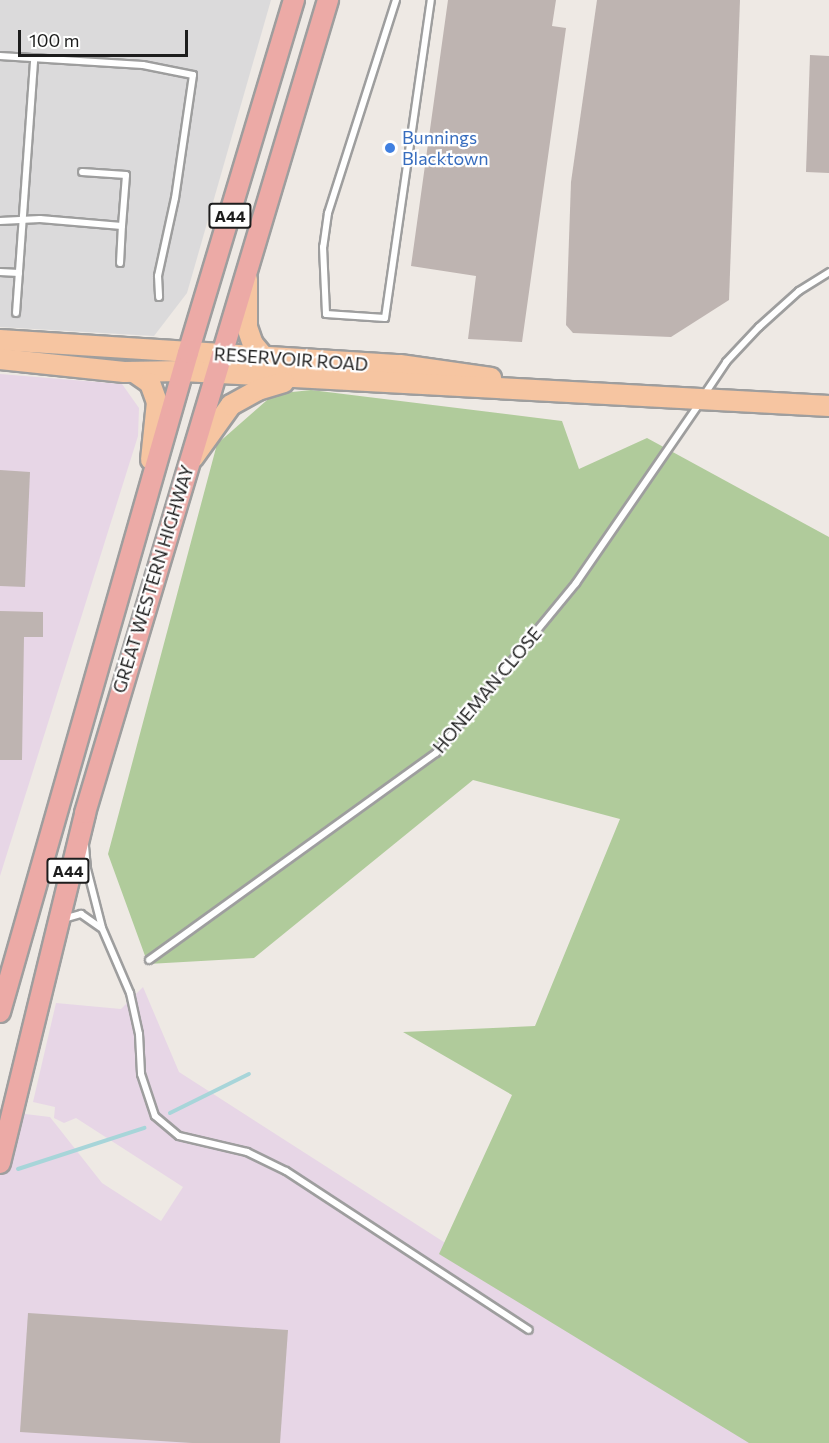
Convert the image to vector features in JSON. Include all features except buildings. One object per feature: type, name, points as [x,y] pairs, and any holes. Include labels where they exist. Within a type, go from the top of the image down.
[{"type":"highway","name":"GREAT WESTERN HIGHWAY","points":[[0,1012],[143,510],[294,0]]},
{"type":"highway","name":"GREAT WESTERN HIGHWAY","points":[[0,1163],[84,813],[328,0]]},
{"type":"main road","points":[[246,267],[247,327],[253,344],[264,357]]},
{"type":"main road","name":"RESERVOIR ROAD","points":[[0,340],[217,364],[295,378],[436,387],[580,390],[829,406]]},
{"type":"main road","name":"RESERVOIR ROAD","points":[[217,364],[264,357],[400,366],[580,390]]},
{"type":"main road","name":"RESERVOIR ROAD","points":[[0,359],[134,372],[186,362]]},
{"type":"main road","points":[[134,372],[150,383],[157,402],[143,510]]},
{"type":"main road","points":[[187,467],[231,405],[258,390],[295,378]]},
{"type":"lane","points":[[396,0],[328,213],[322,247],[326,314],[385,318],[431,0]]},
{"type":"lane","points":[[0,56],[34,61],[113,62],[193,75],[175,198],[158,276],[159,297]]},
{"type":"lane","points":[[16,314],[34,61]]},
{"type":"lane","points":[[82,172],[126,175],[120,263]]},
{"type":"lane","points":[[0,221],[22,220],[123,226]]},
{"type":"lane","points":[[0,272],[19,273]]},
{"type":"lane","name":"HONEMAN CLOSE","points":[[149,960],[436,753],[576,583],[726,362],[752,334],[799,291],[829,272]]},
{"type":"lane","points":[[84,813],[87,869],[102,928],[130,993],[143,1086],[155,1116],[179,1136],[247,1152],[286,1171],[529,1330]]},
{"type":"lane","points":[[56,922],[81,914],[102,928]]},
{"type":"shaded area","points":[[0,0],[271,0],[187,293],[154,336],[0,327]]},
{"type":"shaded area","points":[[0,374],[122,384],[139,408],[138,436],[0,876]]},
{"type":"shaded area","points":[[143,987],[179,1072],[757,1443],[0,1443],[0,1111],[50,1117],[102,1183],[161,1221],[183,1187],[76,1118],[64,1123],[54,1118],[55,1107],[33,1102],[56,1003],[121,1009]]},
{"type":"green space","points":[[311,390],[562,421],[579,469],[647,438],[829,537],[829,1443],[749,1443],[439,1254],[512,1095],[403,1032],[535,1026],[620,819],[473,780],[254,958],[148,964],[108,854],[217,444],[274,394]]},
{"type":"waterway","points":[[170,1113],[249,1074]]},
{"type":"waterway","points":[[18,1169],[144,1128]]},
{"type":"place","name":"Bunnings Blacktown","points":[[390,148]]}]
